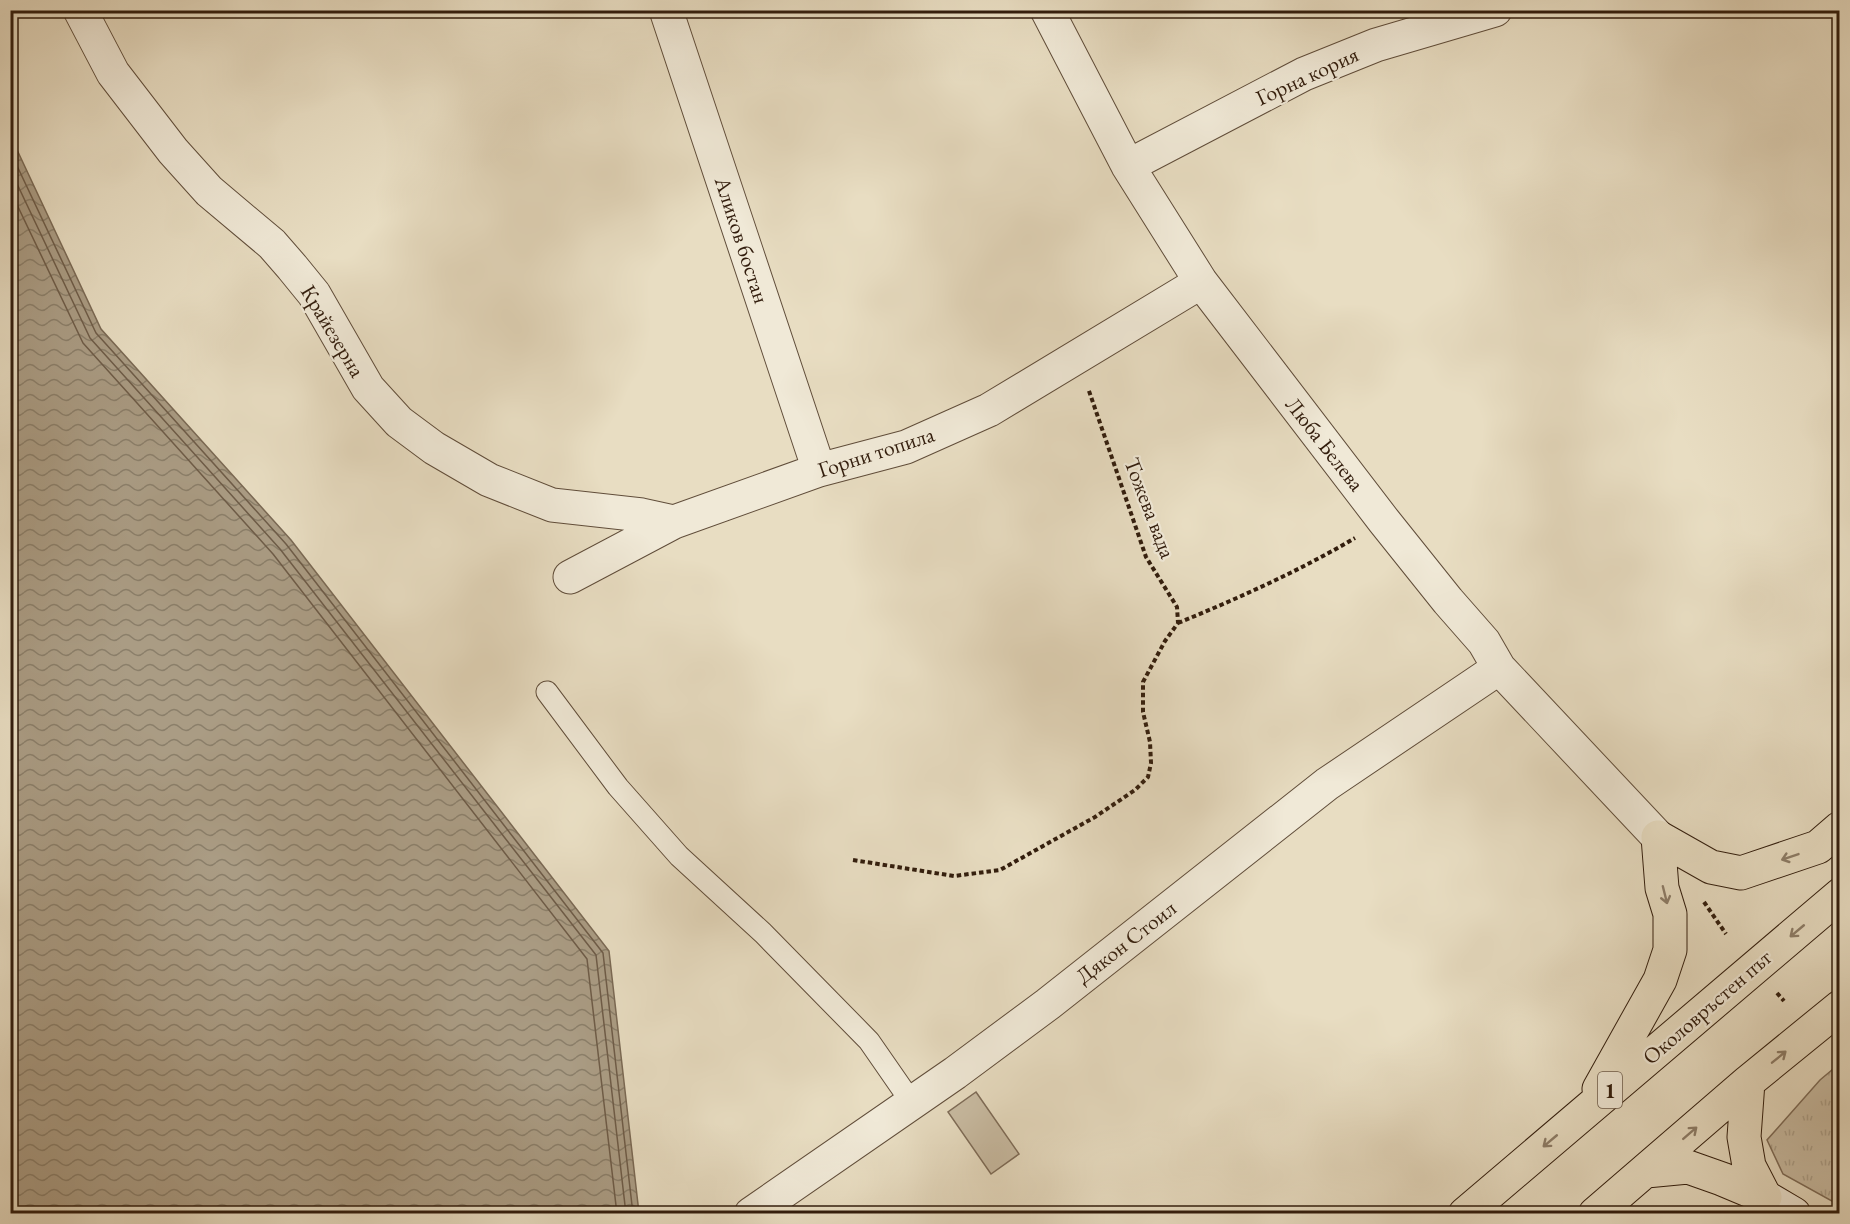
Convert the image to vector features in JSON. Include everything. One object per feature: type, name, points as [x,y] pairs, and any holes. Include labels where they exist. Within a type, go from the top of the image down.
[{"type":"highway","points":[[1658,837],[1711,867],[1741,873],[1818,847],[1839,828]]},
{"type":"highway","points":[[1587,1110],[1660,980],[1670,950],[1670,914],[1662,888],[1658,837]]},
{"type":"highway","name":"Околовръстен път","points":[[1465,1214],[1839,895]]},
{"type":"highway","points":[[1595,1214],[1839,1006]]},
{"type":"highway","points":[[1748,1082],[1744,1137],[1749,1166],[1765,1197]]},
{"type":"highway","points":[[1646,1171],[1688,1167],[1765,1197]]},
{"type":"street","name":"Крайезерна","points":[[80,10],[113,73],[173,151],[209,191],[272,244],[292,267],[314,294],[368,388],[399,422],[434,448],[489,480],[552,506],[642,515],[674,522]]},
{"type":"street","name":"Аликов бостан","points":[[666,10],[819,470]]},
{"type":"street","name":"Люба Белева","points":[[1047,10],[1128,166],[1201,282],[1384,521],[1484,642],[1499,668],[1658,837]]},
{"type":"street","name":"Горна кория","points":[[1128,166],[1304,74],[1376,45],[1495,10]]},
{"type":"street","name":"Горни топила","points":[[570,577],[674,522],[819,470],[916,442],[989,410],[1201,282]]},
{"type":"street","name":"Дякон Стоил","points":[[751,1214],[912,1103],[1048,1004],[1327,784],[1499,668]]},
{"type":"street","points":[[1765,1197],[1794,1214]]},
{"type":"lane","points":[[547,692],[618,787],[671,848],[763,933],[869,1041],[912,1103]]},
{"type":"path","name":"Тожева вада","points":[[1086,352],[1086,383],[1125,501],[1146,557],[1177,607],[1178,623]]},
{"type":"path","points":[[853,860],[954,876],[1000,870],[1095,817],[1135,790],[1148,777],[1151,763],[1150,742],[1143,712],[1143,682],[1165,641],[1178,623],[1231,601],[1321,558],[1384,521]]},
{"type":"green space","points":[[1839,1064],[1839,1205],[1783,1174],[1767,1140],[1820,1080]]},
{"type":"green space","points":[[976,1092],[1019,1154],[991,1174],[948,1112]]},
{"type":"water","points":[[11,137],[101,329],[291,540],[609,951],[639,1213],[11,1213]]}]
